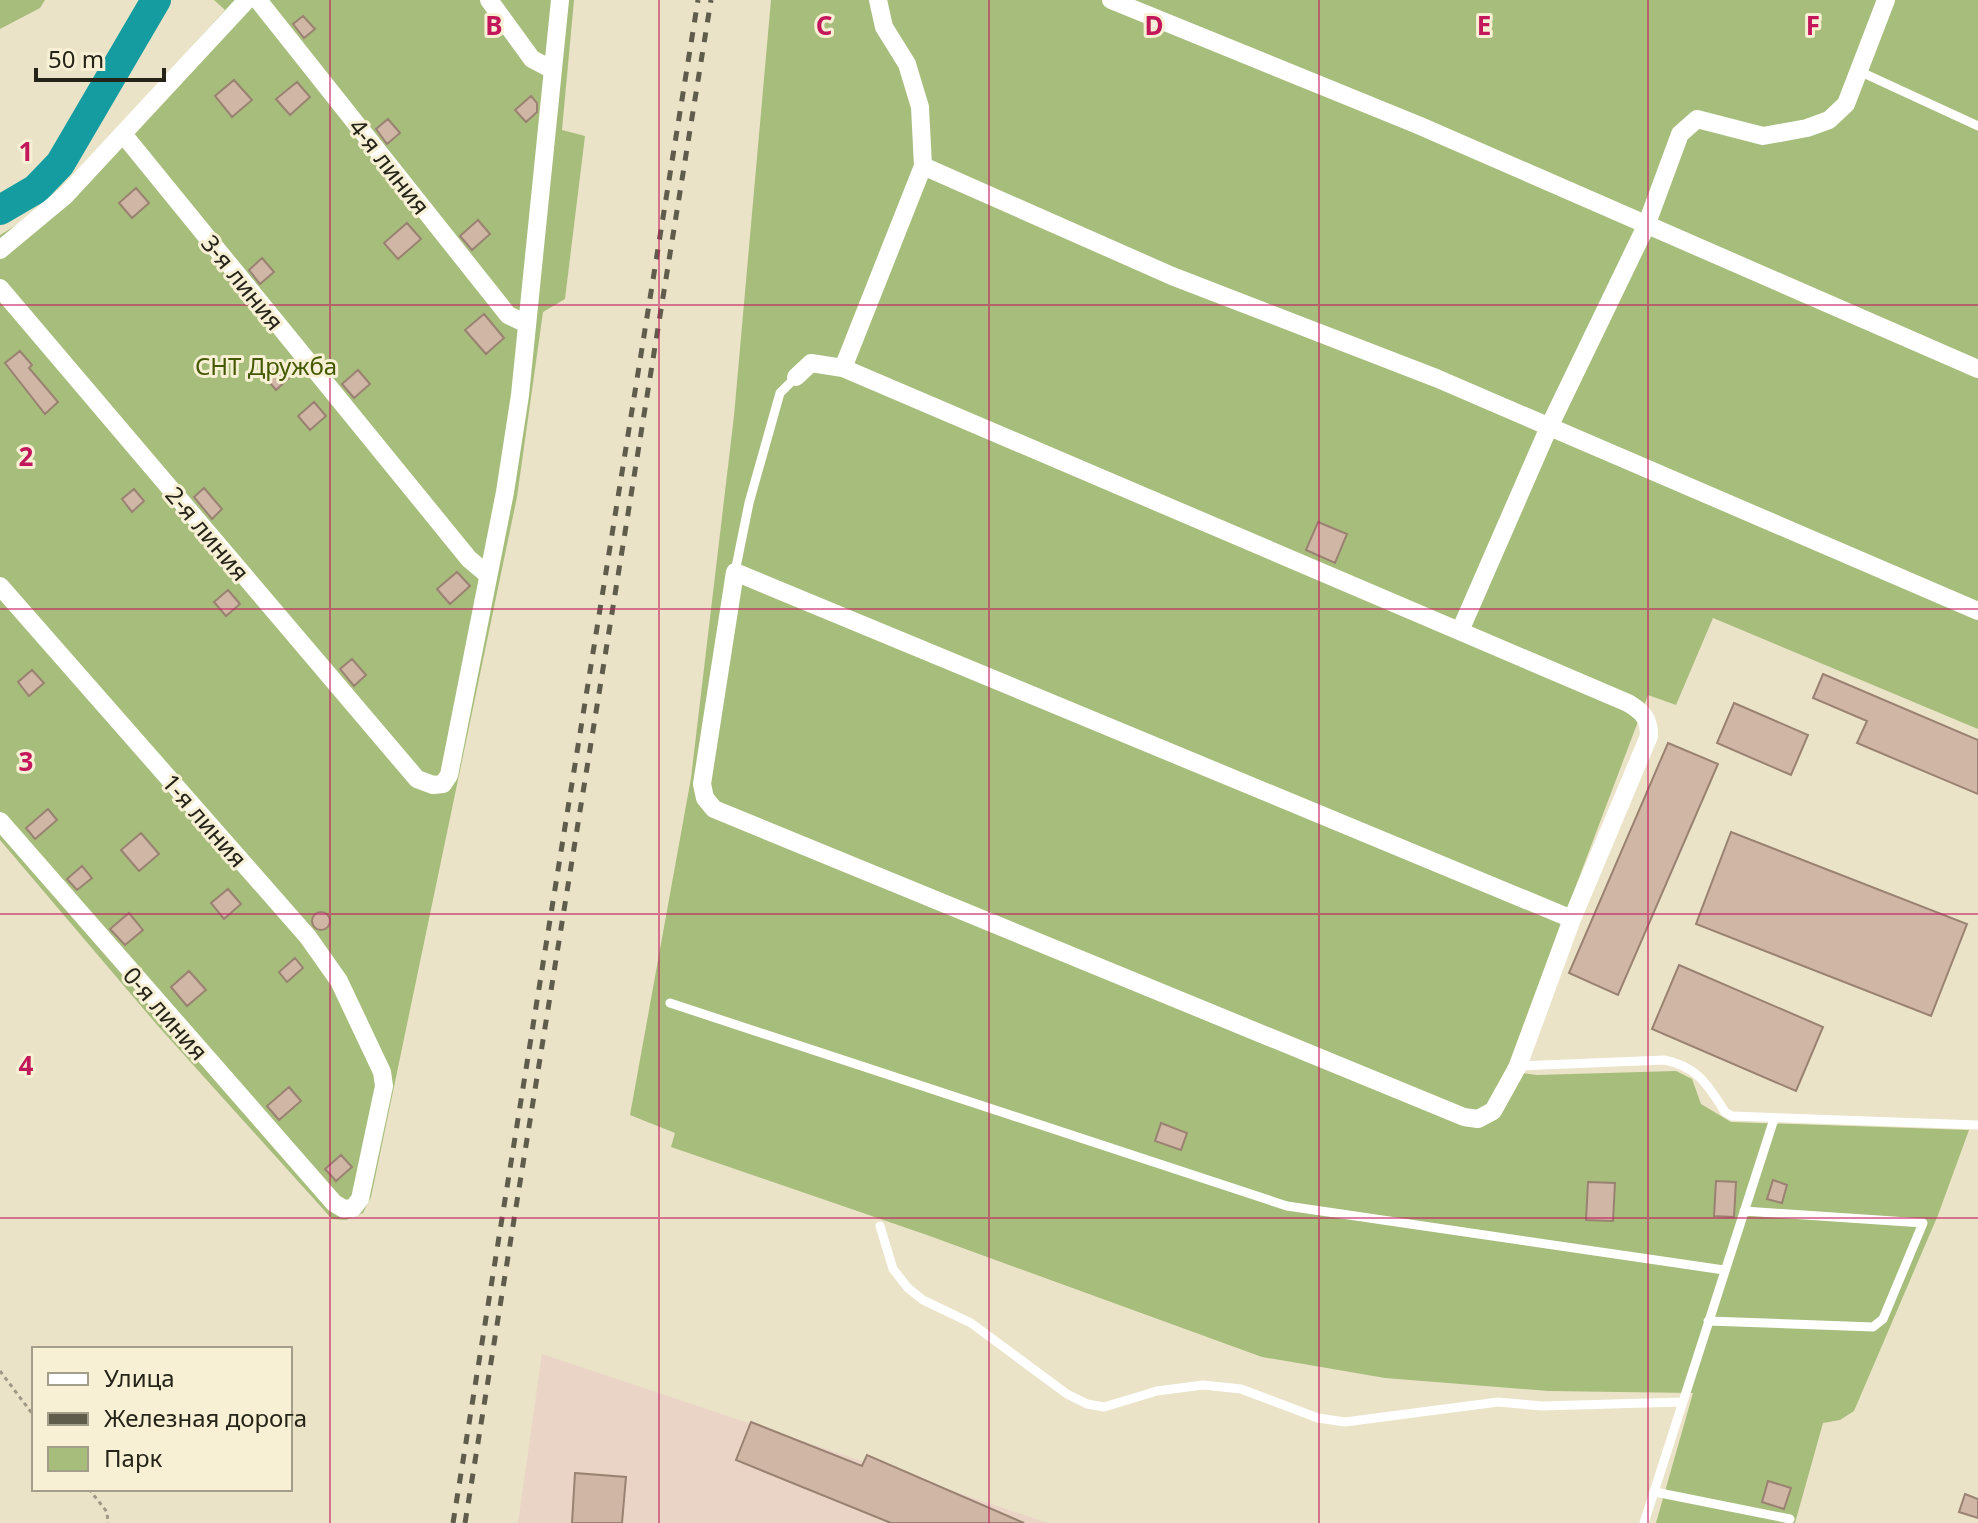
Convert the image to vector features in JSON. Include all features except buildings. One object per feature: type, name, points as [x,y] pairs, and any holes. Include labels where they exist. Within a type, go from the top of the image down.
[{"type":"street","points":[[0,250],[46,215],[247,0]]},
{"type":"street","name":"4-я линия","points":[[258,0],[508,315],[527,324]]},
{"type":"street","points":[[489,0],[532,59],[553,70]]},
{"type":"street","points":[[488,575],[508,478],[560,0]]},
{"type":"street","points":[[843,368],[923,166],[920,107],[907,64],[884,27],[878,0]]},
{"type":"street","points":[[1111,0],[1418,125],[1978,369]]},
{"type":"street","points":[[1460,631],[1549,427],[1646,226],[1680,134],[1697,119],[1763,136],[1807,128],[1829,120],[1846,104],[1861,72],[1885,0]]},
{"type":"street","name":"3-я линия","points":[[123,134],[469,559],[488,575]]},
{"type":"street","points":[[923,166],[1172,276],[1436,378],[1978,611]]},
{"type":"street","name":"2-я линия","points":[[0,288],[417,779],[433,785],[443,784],[449,775],[488,575]]},
{"type":"street","points":[[796,377],[811,363],[843,368],[1628,703],[1642,712],[1649,723],[1649,736],[1572,919],[1518,1066],[1493,1111],[1478,1119],[1464,1117],[714,809],[705,798],[702,784],[735,572],[1572,919]]},
{"type":"street","name":"1-я линия","points":[[0,586],[308,937],[339,981],[382,1072],[384,1086],[360,1199],[353,1208],[344,1209],[334,1203]]},
{"type":"street","name":"0-я линия","points":[[0,821],[334,1203]]},
{"type":"lane","points":[[1861,72],[1978,126]]},
{"type":"lane","points":[[735,572],[749,503],[780,393],[796,377]]},
{"type":"lane","points":[[670,1003],[1287,1206],[1724,1270]]},
{"type":"lane","points":[[1518,1066],[1664,1060],[1681,1063],[1709,1085],[1725,1112],[1732,1116],[1978,1125]]},
{"type":"lane","points":[[1644,1523],[1774,1119]]},
{"type":"lane","points":[[1708,1321],[1873,1327],[1883,1319],[1923,1223],[1744,1211]]},
{"type":"lane","points":[[880,1226],[893,1269],[908,1288],[923,1300],[971,1323],[1067,1394],[1087,1404],[1104,1407],[1157,1391],[1203,1385],[1241,1389],[1318,1418],[1345,1422],[1498,1402],[1542,1406],[1682,1402]]},
{"type":"lane","points":[[1655,1492],[1790,1519]]},
{"type":"path","points":[[0,1371],[32,1413]]},
{"type":"path","points":[[91,1491],[107,1512],[108,1523]]},
{"type":"shaded area","points":[[542,1354],[1048,1523],[518,1523]]},
{"type":"green space","points":[[0,0],[45,0],[40,8],[0,29]]},
{"type":"green space","name":"СНТ Дружба","points":[[214,0],[574,0],[562,130],[585,136],[565,299],[543,312],[517,497],[371,1197],[363,1213],[346,1220],[332,1219],[158,1026],[0,840],[0,235],[49,205],[225,10]]},
{"type":"green space","points":[[771,0],[1978,0],[1978,729],[1713,618],[1676,705],[1648,695],[1506,1071],[1537,1075],[1676,1071],[1692,1079],[1701,1104],[1731,1122],[1969,1130],[1938,1215],[1854,1411],[1840,1420],[1823,1423],[1795,1523],[1656,1523],[1693,1393],[1548,1391],[1385,1378],[1262,1357],[927,1235],[671,1147],[675,1133],[630,1115],[691,778],[734,416]]},
{"type":"waterway","points":[[0,210],[36,189],[60,164],[156,0]]},
{"type":"railway","points":[[453,1523],[698,0]]},
{"type":"railway","points":[[465,1523],[711,0]]}]
